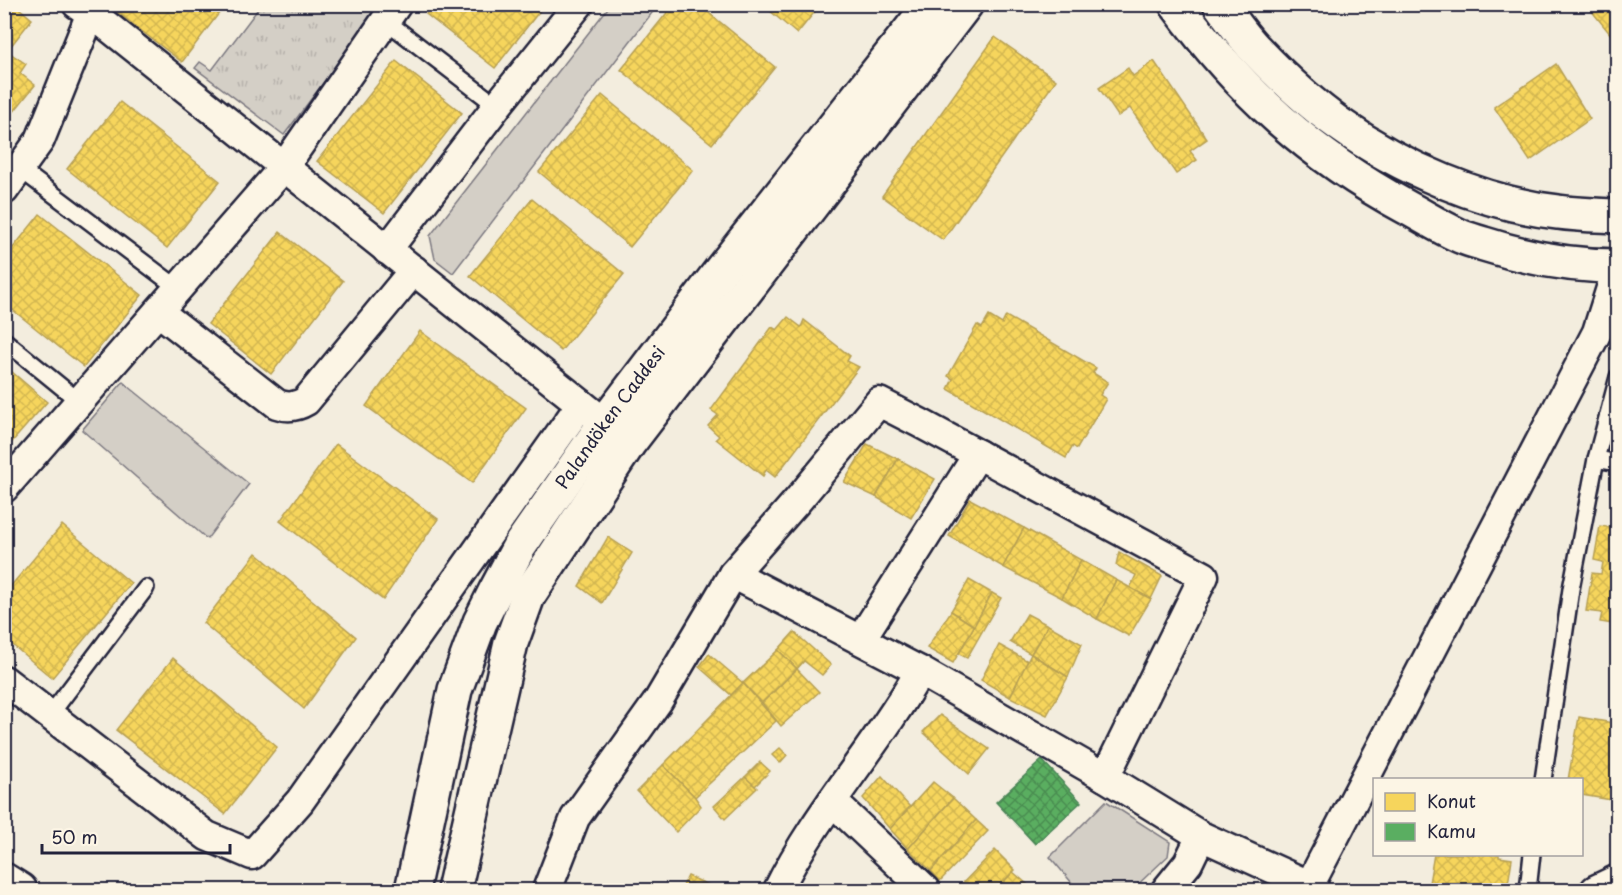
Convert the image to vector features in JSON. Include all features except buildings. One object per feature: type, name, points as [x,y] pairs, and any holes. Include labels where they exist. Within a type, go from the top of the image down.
[{"type":"main road","name":"Palandöken Caddesi","points":[[412,891],[454,690],[480,622],[519,548],[605,423],[721,270],[931,4]]},
{"type":"main road","name":"Palandöken Caddesi","points":[[454,891],[511,643],[528,596],[605,423],[966,4]]},
{"type":"main road","points":[[1176,4],[1228,70],[1262,104],[1296,135],[1372,189],[1459,236],[1497,248],[1569,263],[1617,266]]},
{"type":"main road","points":[[1220,4],[1255,49],[1296,90],[1340,124],[1397,160],[1454,185],[1503,202],[1557,212],[1617,216]]},
{"type":"main road","points":[[4,880],[20,891]]},
{"type":"street","points":[[387,250],[497,106],[579,4]]},
{"type":"street","points":[[4,680],[207,836],[252,855],[300,801],[605,423],[284,167],[89,7],[40,140],[12,179]]},
{"type":"street","points":[[4,488],[284,167],[391,12]]},
{"type":"street","points":[[733,574],[920,671],[1105,777],[1201,836],[1310,889],[1597,332],[1617,266]]},
{"type":"street","points":[[159,312],[277,404],[294,407],[306,401],[414,270]]},
{"type":"street","points":[[547,891],[575,819],[658,701],[733,574],[879,402],[1204,576],[1105,777]]},
{"type":"street","points":[[861,639],[978,454]]},
{"type":"street","points":[[778,891],[788,870],[832,801],[903,702],[920,671]]},
{"type":"street","points":[[832,801],[926,891]]},
{"type":"street","points":[[1166,891],[1188,863],[1201,836]]},
{"type":"street","points":[[1595,891],[1617,879]]},
{"type":"lane","points":[[391,12],[497,106]]},
{"type":"lane","points":[[12,179],[179,289]]},
{"type":"lane","points":[[4,340],[80,402]]},
{"type":"lane","points":[[1543,778],[1571,589],[1596,459],[1617,377]]},
{"type":"lane","points":[[1596,459],[1617,463]]},
{"type":"lane","points":[[50,715],[146,588]]},
{"type":"lane","points":[[1528,891],[1532,856]]},
{"type":"green space","points":[[611,4],[658,5],[453,273],[435,259],[430,236]]},
{"type":"green space","points":[[261,5],[382,5],[284,135],[195,68],[200,62],[212,70]]},
{"type":"green space","points":[[123,382],[249,484],[207,539],[82,430]]},
{"type":"green space","points":[[1106,801],[1170,842],[1168,856],[1132,890],[1078,890],[1050,857]]}]
